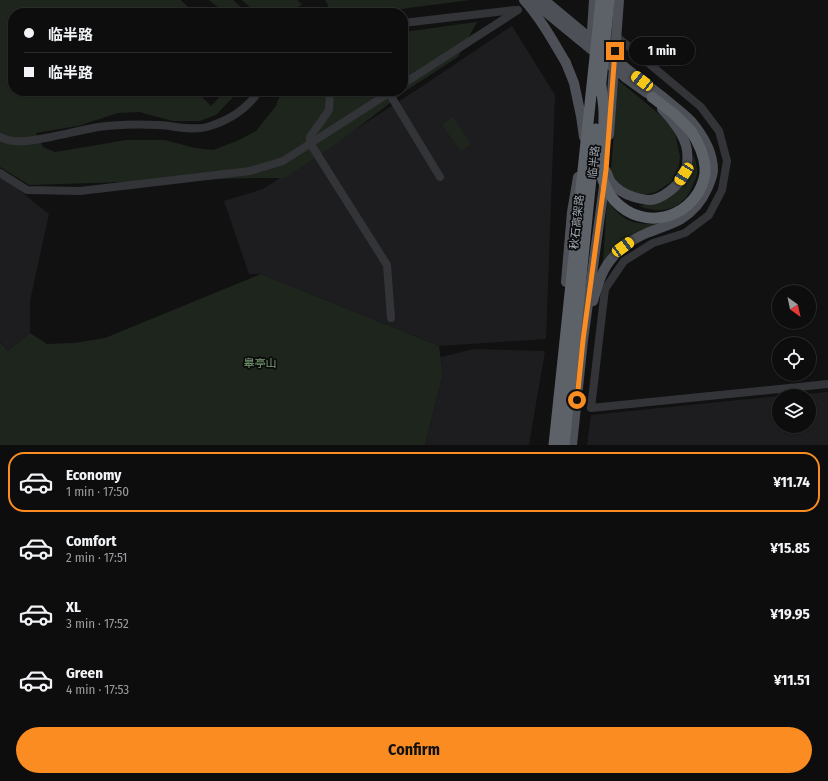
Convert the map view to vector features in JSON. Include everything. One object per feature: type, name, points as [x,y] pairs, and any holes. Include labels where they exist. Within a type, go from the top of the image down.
[{"type":"highway","name":"秋石高架路","points":[[555,445],[601,0]]},
{"type":"highway","name":"秋石高架路","points":[[564,445],[609,0]]},
{"type":"highway","points":[[601,86],[604,112],[602,179],[613,199],[622,207],[643,218],[653,219],[664,218],[673,214],[683,209],[693,200],[700,190],[704,180],[705,168],[703,155],[699,144],[691,131],[674,114],[652,97]]},
{"type":"highway","points":[[568,408],[570,424],[568,445]]},
{"type":"main road","points":[[524,0],[539,18],[566,63],[574,83],[584,136]]},
{"type":"main road","points":[[532,0],[690,120],[702,134],[712,159],[713,171],[706,193],[693,211],[681,219],[635,238],[623,247],[611,260],[604,270],[595,295],[583,340]]},
{"type":"main road","points":[[544,0],[652,97],[669,116],[683,138],[687,149],[687,163],[684,174],[678,184],[661,196],[649,200],[627,195],[618,190],[610,181],[606,170]]},
{"type":"main road","name":"临半路","points":[[555,445],[572,212],[584,136],[594,0]]},
{"type":"main road","name":"临半路","points":[[572,445],[583,340],[606,170],[619,0]]},
{"type":"street","points":[[408,81],[532,0]]},
{"type":"street","points":[[408,22],[518,10]]},
{"type":"street","points":[[616,36],[701,106],[719,131],[727,161],[722,190],[709,215],[685,233],[653,243],[624,261],[605,289],[590,408],[828,384]]},
{"type":"street","points":[[0,138],[17,142],[31,141],[98,127],[119,125],[160,125],[186,128],[205,127],[221,122],[234,115],[256,96]]},
{"type":"street","points":[[330,96],[329,110],[310,137],[310,143],[387,265],[392,318]]},
{"type":"street","points":[[0,173],[27,190],[80,191],[250,171],[283,161],[384,96]]},
{"type":"street","points":[[392,96],[440,177]]},
{"type":"shaded area","points":[[512,26],[555,95],[546,339],[439,346],[261,274],[249,274],[224,201],[263,189],[415,91]]},
{"type":"shaded area","points":[[0,175],[49,214],[30,301],[30,333],[8,351],[0,341]]},
{"type":"shaded area","points":[[474,349],[545,351],[529,445],[425,445],[443,374],[441,357]]},
{"type":"shaded area","points":[[828,392],[828,445],[587,445],[591,415],[772,397],[772,433],[816,433],[816,393]]},
{"type":"green space","points":[[0,0],[181,0],[189,8],[8,8],[8,96],[201,96],[211,106],[220,96],[234,96],[216,115],[200,121],[173,121],[139,112],[118,113],[78,126],[36,133],[43,147],[55,152],[126,140],[165,140],[195,148],[213,150],[237,141],[256,131],[276,106],[279,96],[399,96],[339,142],[285,178],[29,185],[0,167]]},
{"type":"green space","points":[[209,0],[233,0],[242,8],[219,8]]},
{"type":"green space","points":[[242,0],[297,0],[302,4],[297,8],[251,8]]},
{"type":"green space","points":[[325,0],[470,0],[408,8],[329,8]]},
{"type":"green space","points":[[477,22],[458,57],[408,89],[408,31]]},
{"type":"green space","points":[[618,80],[665,119],[672,127],[676,137],[680,156],[679,167],[671,182],[656,192],[644,195],[633,193],[623,188],[617,182],[611,171]]},
{"type":"green space","points":[[453,117],[471,144],[461,151],[442,125]]},
{"type":"green space","points":[[694,155],[697,175],[690,191],[679,204],[665,210],[648,209],[639,206],[649,204],[690,173]]},
{"type":"green space","points":[[607,199],[618,213],[628,220],[659,224],[625,239],[610,253],[603,263]]},
{"type":"green space","name":"皋亭山","points":[[261,274],[439,346],[443,374],[425,445],[0,445],[0,342],[8,351],[30,333],[47,344],[74,343],[105,338]]},
{"type":"route","points":[[577,400],[583,340],[606,170],[615,51]]}]
